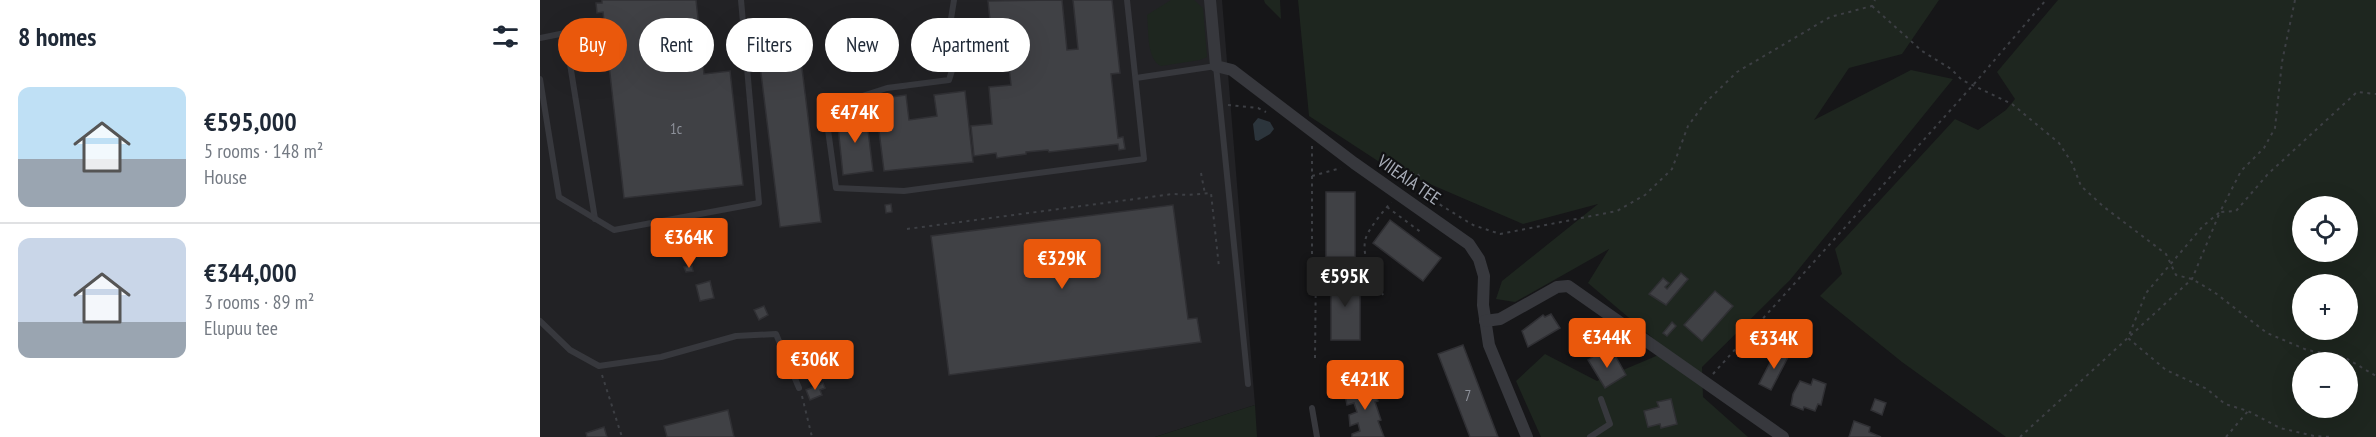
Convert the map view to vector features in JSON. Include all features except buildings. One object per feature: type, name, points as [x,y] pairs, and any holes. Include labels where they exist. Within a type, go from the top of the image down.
[{"type":"street","points":[[1210,0],[1216,66]]},
{"type":"street","name":"VIIEAIA TEE","points":[[1216,66],[1232,70],[1394,198],[1469,244],[1479,259],[1484,276],[1485,321],[1489,345],[1527,437]]},
{"type":"street","points":[[1485,321],[1500,319],[1557,287],[1568,286],[1783,437]]},
{"type":"lane","points":[[540,79],[559,197],[614,230],[759,203],[741,0]]},
{"type":"lane","points":[[954,0],[950,25],[953,67],[949,80],[887,88],[825,108],[836,188],[904,191],[1144,159],[1127,0]]},
{"type":"lane","points":[[540,38],[565,33],[595,219]]},
{"type":"lane","points":[[1136,78],[1216,66],[1248,384]]},
{"type":"lane","points":[[540,321],[570,350],[599,366],[661,357],[736,336],[776,334],[799,388]]},
{"type":"lane","points":[[1590,437],[1610,424],[1601,399]]},
{"type":"lane","points":[[1312,408],[1317,437]]},
{"type":"path","points":[[1383,295],[1367,262],[1366,235],[1394,198],[1408,173],[1417,173],[1439,204],[1473,225],[1500,234],[1617,211],[1645,195],[1672,169],[1688,126],[1705,103],[1737,72],[1830,17],[1872,6],[1875,0]]},
{"type":"path","points":[[1705,382],[1974,84],[2046,0]]},
{"type":"path","points":[[2020,437],[2192,279],[2220,212],[2241,171],[2264,148],[2275,128],[2282,62],[2295,0]]},
{"type":"path","points":[[1872,6],[1922,51],[1951,69],[1962,80],[2012,104],[2059,143],[2072,163],[2081,186],[2104,207],[2166,254],[2176,275],[2192,279],[2214,292],[2267,333],[2307,350],[2344,357],[2376,376]]},
{"type":"path","points":[[2128,338],[2146,293],[2203,226],[2220,212],[2236,211],[2268,174],[2357,92],[2376,94]]},
{"type":"path","points":[[1312,146],[1312,258],[1316,262],[1315,358]]},
{"type":"path","points":[[1312,176],[1342,167]]},
{"type":"path","points":[[1202,173],[1205,194]]},
{"type":"path","points":[[907,229],[1173,194],[1211,193],[1219,267]]},
{"type":"path","points":[[1387,207],[1422,233]]},
{"type":"path","points":[[1316,262],[1367,262]]},
{"type":"path","points":[[2128,338],[2166,370],[2207,389],[2225,404],[2248,411],[2280,428],[2314,436],[2333,437]]},
{"type":"path","points":[[599,366],[622,437]]},
{"type":"path","points":[[799,388],[812,437]]},
{"type":"path","points":[[2226,437],[2248,411]]},
{"type":"shaded area","points":[[540,0],[1222,0],[1255,405],[1155,437],[540,437]]},
{"type":"shaded area","points":[[1171,0],[1194,0],[1203,8],[1207,57],[1161,66],[1156,62],[1149,44],[1147,15]]},
{"type":"shaded area","points":[[1264,0],[1280,0],[1281,19],[1265,3]]},
{"type":"shaded area","points":[[1298,0],[1939,0],[1902,54],[1849,68],[1814,120],[1911,70],[1953,79],[1790,280],[1702,367],[1703,397],[1748,437],[1541,437],[1516,381],[1545,354],[1597,381],[1668,351],[1588,283],[1609,249],[1515,302],[1496,299],[1502,281],[1598,204],[1523,224],[1381,163],[1309,116]]},
{"type":"shaded area","points":[[2058,0],[2376,0],[2376,437],[2006,437],[1902,362],[1820,296],[1842,274],[1835,249],[1955,119],[1978,130],[2006,110],[2015,99],[1997,72]]},
{"type":"shaded area","points":[[1258,118],[1270,122],[1274,129],[1258,141],[1255,140],[1253,124]]},
{"type":"shaded area","points":[[1255,405],[1257,437],[1155,437]]}]
